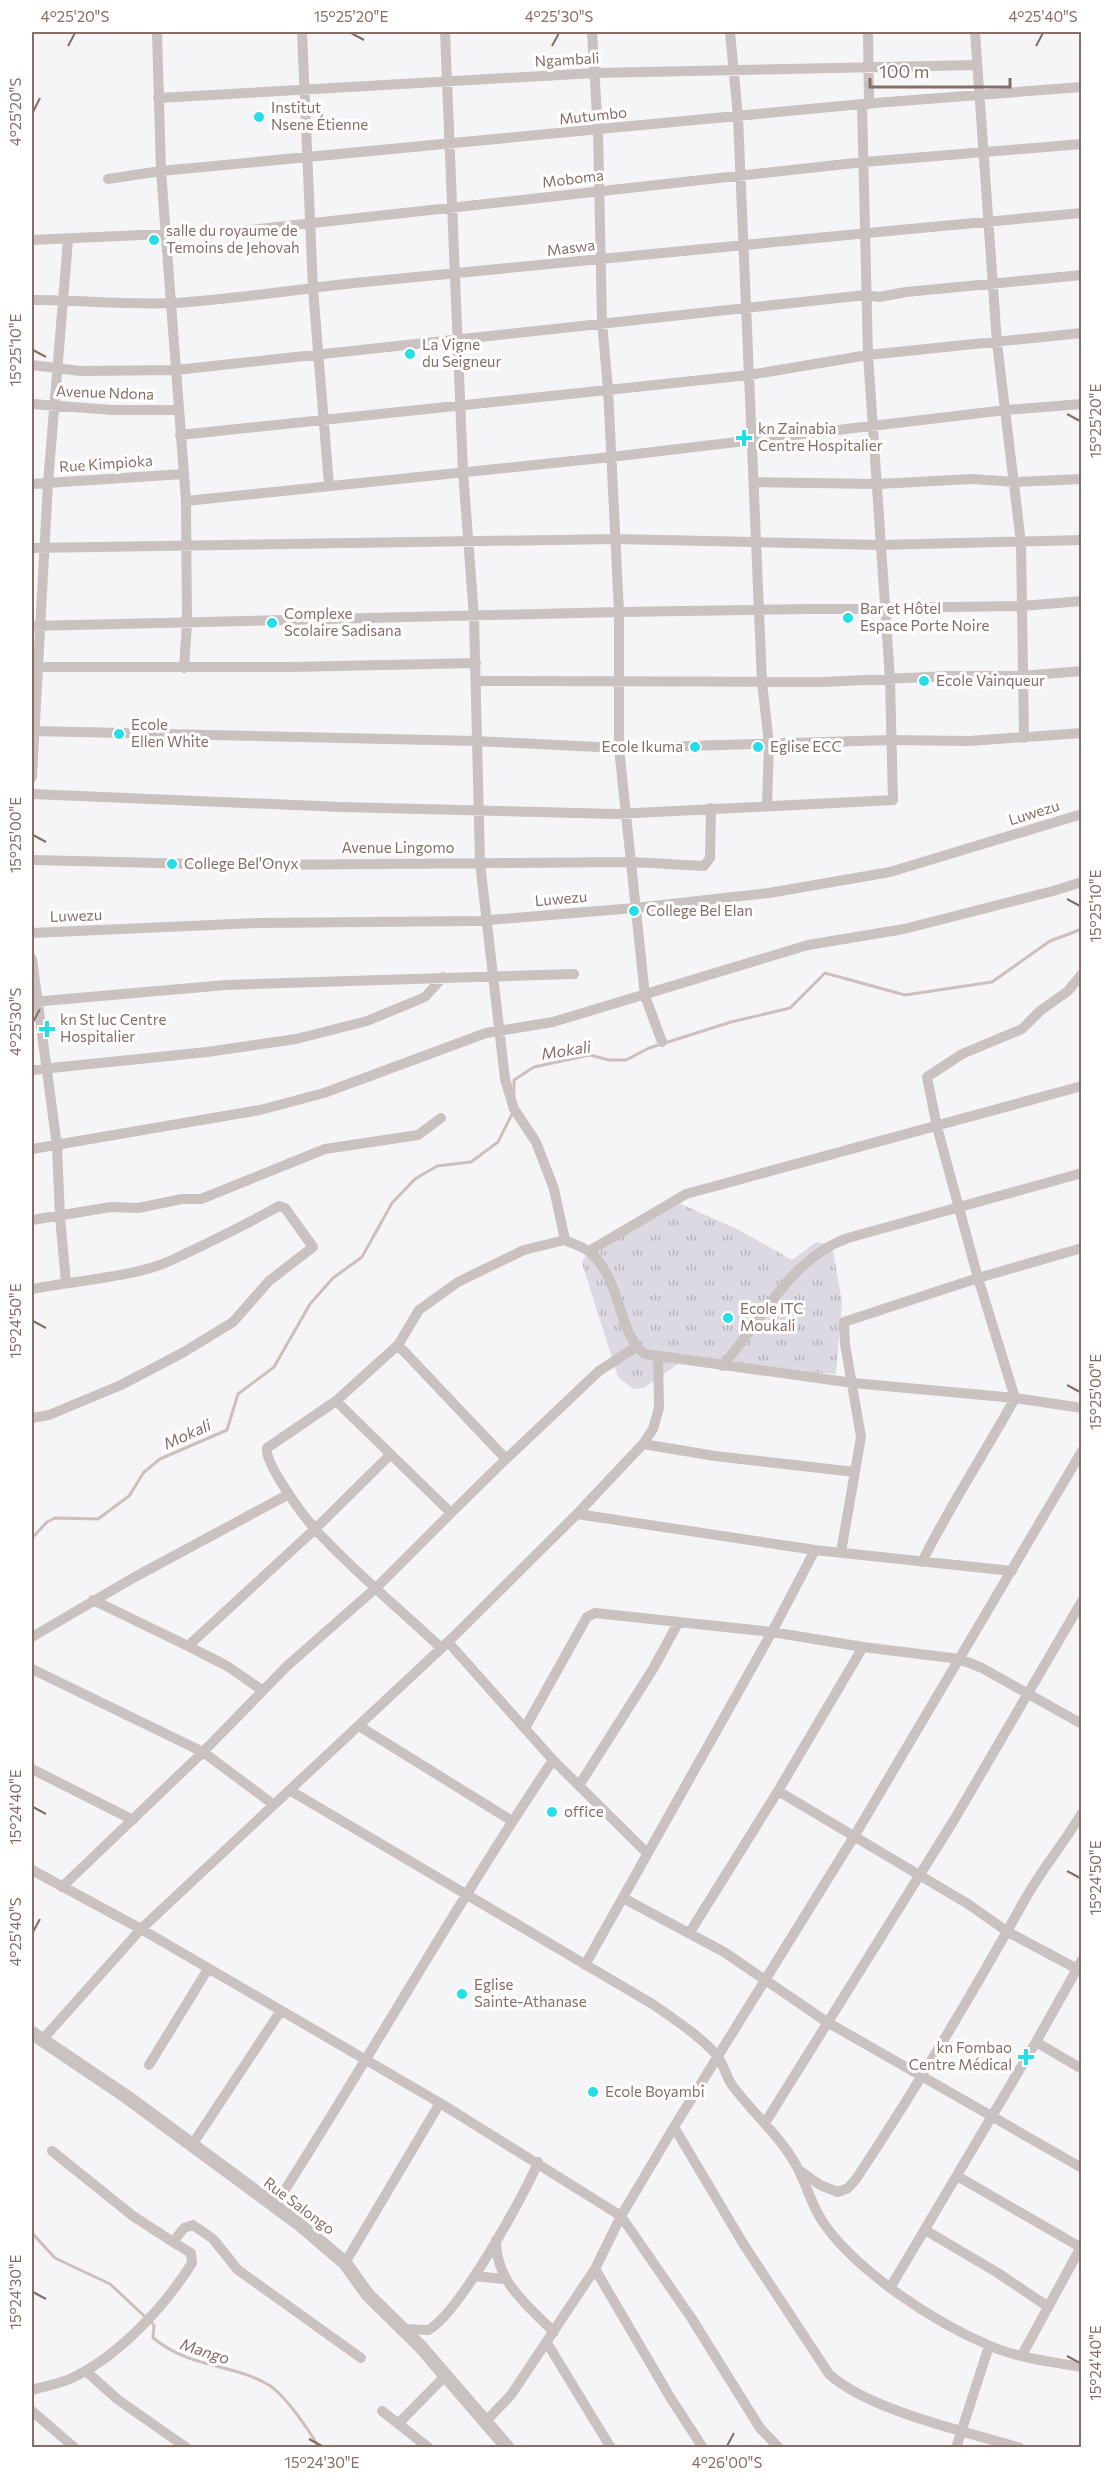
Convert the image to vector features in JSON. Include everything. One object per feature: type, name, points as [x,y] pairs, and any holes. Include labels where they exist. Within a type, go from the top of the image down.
[{"type":"street","points":[[157,32],[165,236],[172,303],[177,411],[186,501],[187,624],[184,668]]},
{"type":"street","points":[[302,32],[313,289],[329,485]]},
{"type":"street","points":[[445,32],[459,405],[470,542],[476,663],[477,810],[480,863],[505,1079],[514,1109],[538,1147],[554,1189],[566,1240]]},
{"type":"street","points":[[592,32],[598,131],[602,322],[608,389],[619,612],[619,748],[645,996],[662,1042]]},
{"type":"street","points":[[730,32],[738,117],[762,682],[769,744],[767,805]]},
{"type":"street","points":[[32,794],[341,807],[625,813],[893,801],[890,679],[866,295],[867,232],[864,162],[868,32]]},
{"type":"street","points":[[975,32],[997,343],[1016,482],[1021,543],[1021,676],[1024,738]]},
{"type":"street","name":"Ngambali","points":[[158,98],[595,73],[977,65]]},
{"type":"street","name":"Mutumbo","points":[[108,179],[161,171],[448,146],[866,104],[1082,87]]},
{"type":"street","name":"Moboma","points":[[32,240],[165,236],[310,225],[864,162],[1082,144]]},
{"type":"street","name":"Maswa","points":[[32,300],[172,303],[742,247],[867,232],[1082,213]]},
{"type":"street","points":[[32,777],[35,626],[44,548],[68,240]]},
{"type":"street","points":[[32,364],[57,369],[176,370],[457,342],[602,322],[745,307],[866,295],[883,297],[992,283],[1082,275]]},
{"type":"street","points":[[180,435],[324,422],[459,405],[749,375],[868,355],[1082,333]]},
{"type":"street","name":"Avenue Ndona","points":[[32,404],[177,411]]},
{"type":"street","points":[[186,501],[611,457],[1006,410],[1082,404]]},
{"type":"street","name":"Rue Kimpioka","points":[[32,484],[183,474]]},
{"type":"street","points":[[754,482],[878,484],[972,479],[1016,482],[1082,479]]},
{"type":"street","points":[[32,548],[615,539],[880,545],[1082,540]]},
{"type":"street","points":[[35,626],[759,609],[1022,606],[1082,601]]},
{"type":"street","points":[[34,667],[184,668],[476,663]]},
{"type":"street","points":[[476,681],[762,682],[1021,676],[1082,671]]},
{"type":"street","points":[[34,731],[476,741],[619,748],[892,740],[969,741],[1082,733]]},
{"type":"street","name":"Avenue Lingomo","points":[[32,860],[244,865],[632,862],[707,865],[710,858],[711,808]]},
{"type":"street","name":"Luwezu","points":[[32,933],[257,923],[486,920],[635,908],[769,893],[890,872],[1082,814]]},
{"type":"street","points":[[32,1149],[260,1110],[324,1093],[499,1030],[553,1022],[625,998],[645,996],[808,945],[904,929],[1082,882]]},
{"type":"street","points":[[32,959],[34,1002],[47,1068],[57,1146],[66,1282]]},
{"type":"street","points":[[34,1002],[226,985],[574,974]]},
{"type":"street","points":[[922,1562],[949,1510],[1015,1398],[978,1278],[961,1208],[937,1127],[927,1074],[962,1054],[1022,1029],[1040,1011],[1068,991],[1082,974]]},
{"type":"street","points":[[32,1070],[207,1052],[296,1040],[367,1021],[425,997],[443,977]]},
{"type":"street","points":[[589,1251],[686,1194],[1082,1086]]},
{"type":"street","points":[[32,1220],[111,1207],[140,1207],[182,1199],[201,1199],[325,1149],[418,1135],[441,1118]]},
{"type":"street","points":[[722,1366],[787,1282],[803,1265],[826,1247],[848,1238],[1082,1173]]},
{"type":"street","points":[[32,1289],[102,1277],[172,1260],[233,1233],[279,1206],[285,1208],[313,1247],[269,1281],[232,1322],[184,1352],[121,1385],[49,1415],[32,1418]]},
{"type":"street","points":[[646,1852],[580,1784],[553,1760],[444,1645],[315,1529],[289,1494],[267,1456],[267,1448],[336,1401],[398,1345],[419,1310],[458,1282],[524,1250],[566,1240],[589,1251],[603,1268],[616,1290],[630,1336],[636,1347],[645,1354],[853,1383],[1015,1398],[1082,1408]]},
{"type":"street","points":[[841,1552],[861,1437],[845,1344],[844,1322],[978,1278],[1082,1248]]},
{"type":"street","points":[[398,1345],[506,1459]]},
{"type":"street","points":[[62,1887],[203,1752],[262,1690],[377,1587],[599,1371],[636,1347]]},
{"type":"street","points":[[37,2036],[141,1929],[291,1791],[444,1645],[578,1514],[643,1444],[653,1429],[659,1408],[658,1357]]},
{"type":"street","points":[[336,1401],[451,1513]]},
{"type":"street","points":[[643,1444],[855,1473]]},
{"type":"street","points":[[487,2420],[512,2395],[595,2269],[621,2216],[855,1835],[1082,1451]]},
{"type":"street","points":[[188,1646],[315,1529],[390,1455]]},
{"type":"street","points":[[32,1637],[93,1600],[289,1494]]},
{"type":"street","points":[[578,1514],[815,1550],[1012,1571]]},
{"type":"street","points":[[585,1965],[646,1852],[772,1632],[815,1550]]},
{"type":"street","points":[[93,1600],[227,1666],[262,1690]]},
{"type":"street","points":[[765,2122],[920,1876],[1082,1601]]},
{"type":"street","points":[[525,1728],[590,1614],[772,1632],[863,1647],[960,1659],[982,1668],[1082,1724]]},
{"type":"street","points":[[580,1784],[648,1677],[678,1623]]},
{"type":"street","points":[[690,1932],[778,1791],[863,1647]]},
{"type":"street","points":[[32,1669],[203,1752],[274,1805]]},
{"type":"street","points":[[359,1726],[512,1821]]},
{"type":"street","points":[[274,2207],[367,2060],[465,1895],[553,1760]]},
{"type":"street","points":[[32,1769],[133,1820]]},
{"type":"street","points":[[291,1791],[654,2005],[692,2032],[718,2055],[733,2086],[765,2122],[799,2170],[810,2203],[827,2228],[858,2262],[890,2288],[989,2346],[1082,2367]]},
{"type":"street","points":[[778,1791],[968,1904],[1008,1932],[1080,1966],[890,2288]]},
{"type":"street","points":[[799,2170],[828,2190],[838,2192],[848,2188],[856,2179],[923,2077],[1025,1899],[1082,1813]]},
{"type":"street","points":[[32,1870],[141,1929],[280,2012],[367,2060],[538,2162],[621,2216],[692,2319],[760,2428],[779,2448]]},
{"type":"street","points":[[623,1898],[690,1932],[765,1979],[827,2022],[1082,2168]]},
{"type":"street","points":[[150,2065],[208,1969]]},
{"type":"street","points":[[192,2145],[280,2012]]},
{"type":"street","name":"Rue Salongo","points":[[37,2036],[192,2145],[345,2263],[368,2295],[404,2329],[487,2420],[508,2448]]},
{"type":"street","points":[[1036,2042],[1082,2069]]},
{"type":"street","points":[[345,2263],[440,2103]]},
{"type":"street","points":[[674,2127],[754,2261],[829,2374],[861,2397],[1020,2448]]},
{"type":"street","points":[[32,2390],[54,2385],[86,2371],[140,2328],[192,2263],[191,2253],[133,2216],[52,2151]]},
{"type":"street","points":[[404,2329],[428,2330],[435,2327],[452,2310],[524,2192],[538,2162]]},
{"type":"street","points":[[957,2176],[1081,2246],[1022,2355]]},
{"type":"street","points":[[173,2242],[184,2228],[193,2225],[213,2239],[238,2270],[361,2358]]},
{"type":"street","points":[[925,2230],[998,2273],[1047,2306]]},
{"type":"street","points":[[496,2239],[498,2266],[504,2279],[554,2332]]},
{"type":"street","points":[[595,2269],[703,2448]]},
{"type":"street","points":[[474,2276],[504,2279]]},
{"type":"street","points":[[547,2343],[611,2448]]},
{"type":"street","points":[[956,2448],[989,2346]]},
{"type":"street","points":[[86,2371],[117,2399],[187,2448]]},
{"type":"street","points":[[399,2423],[446,2375]]},
{"type":"street","points":[[32,2411],[75,2448]]},
{"type":"street","points":[[382,2411],[429,2448]]},
{"type":"green space","points":[[672,1200],[737,1229],[792,1260],[816,1242],[832,1245],[842,1302],[836,1374],[678,1364],[644,1388],[633,1389],[618,1377],[582,1263],[589,1248]]},
{"type":"waterway","name":"Mokali","points":[[514,1094],[514,1080],[534,1067],[590,1055],[609,1060],[626,1060],[649,1048],[731,1022],[790,1008],[825,973],[905,995],[992,982],[1050,941],[1082,929]]},
{"type":"waterway","name":"Mokali","points":[[32,1538],[47,1522],[55,1518],[98,1519],[129,1496],[144,1472],[160,1459],[227,1430],[238,1394],[274,1367],[310,1304],[333,1278],[362,1257],[392,1203],[415,1179],[437,1166],[471,1162],[498,1142],[513,1112]]},
{"type":"waterway","name":"Mango","points":[[32,2233],[55,2258],[110,2284],[154,2325],[153,2338],[167,2348],[196,2360],[252,2377],[274,2389],[296,2413],[319,2448]]},
{"type":"place","name":"Institut Nsene Étienne","points":[[259,117]]},
{"type":"place","name":"salle du royaume de Temoins de Jehovah","points":[[154,240]]},
{"type":"place","name":"La Vigne du Seigneur","points":[[410,354]]},
{"type":"place","name":"kn Zainabia Centre Hospitalier","points":[[744,438]]},
{"type":"place","name":"Bar et Hôtel Espace Porte Noire","points":[[848,618]]},
{"type":"place","name":"Complexe Scolaire Sadisana","points":[[272,623]]},
{"type":"place","name":"Ecole Vainqueur","points":[[924,681]]},
{"type":"place","name":"Ecole Ellen White","points":[[119,734]]},
{"type":"place","name":"Ecole Ikuma","points":[[695,747]]},
{"type":"place","name":"Eglise ECC","points":[[758,747]]},
{"type":"place","name":"College Bel'Onyx","points":[[172,864]]},
{"type":"place","name":"College Bel Elan","points":[[634,911]]},
{"type":"place","name":"kn St luc Centre Hospitalier","points":[[47,1029]]},
{"type":"place","name":"Ecole ITC Moukali","points":[[728,1318]]},
{"type":"place","name":"office","points":[[552,1812]]},
{"type":"place","name":"Eglise Sainte-Athanase","points":[[462,1994]]},
{"type":"place","name":"kn Fombao Centre Médical","points":[[1026,2057]]},
{"type":"place","name":"Ecole Boyambi","points":[[593,2092]]}]
